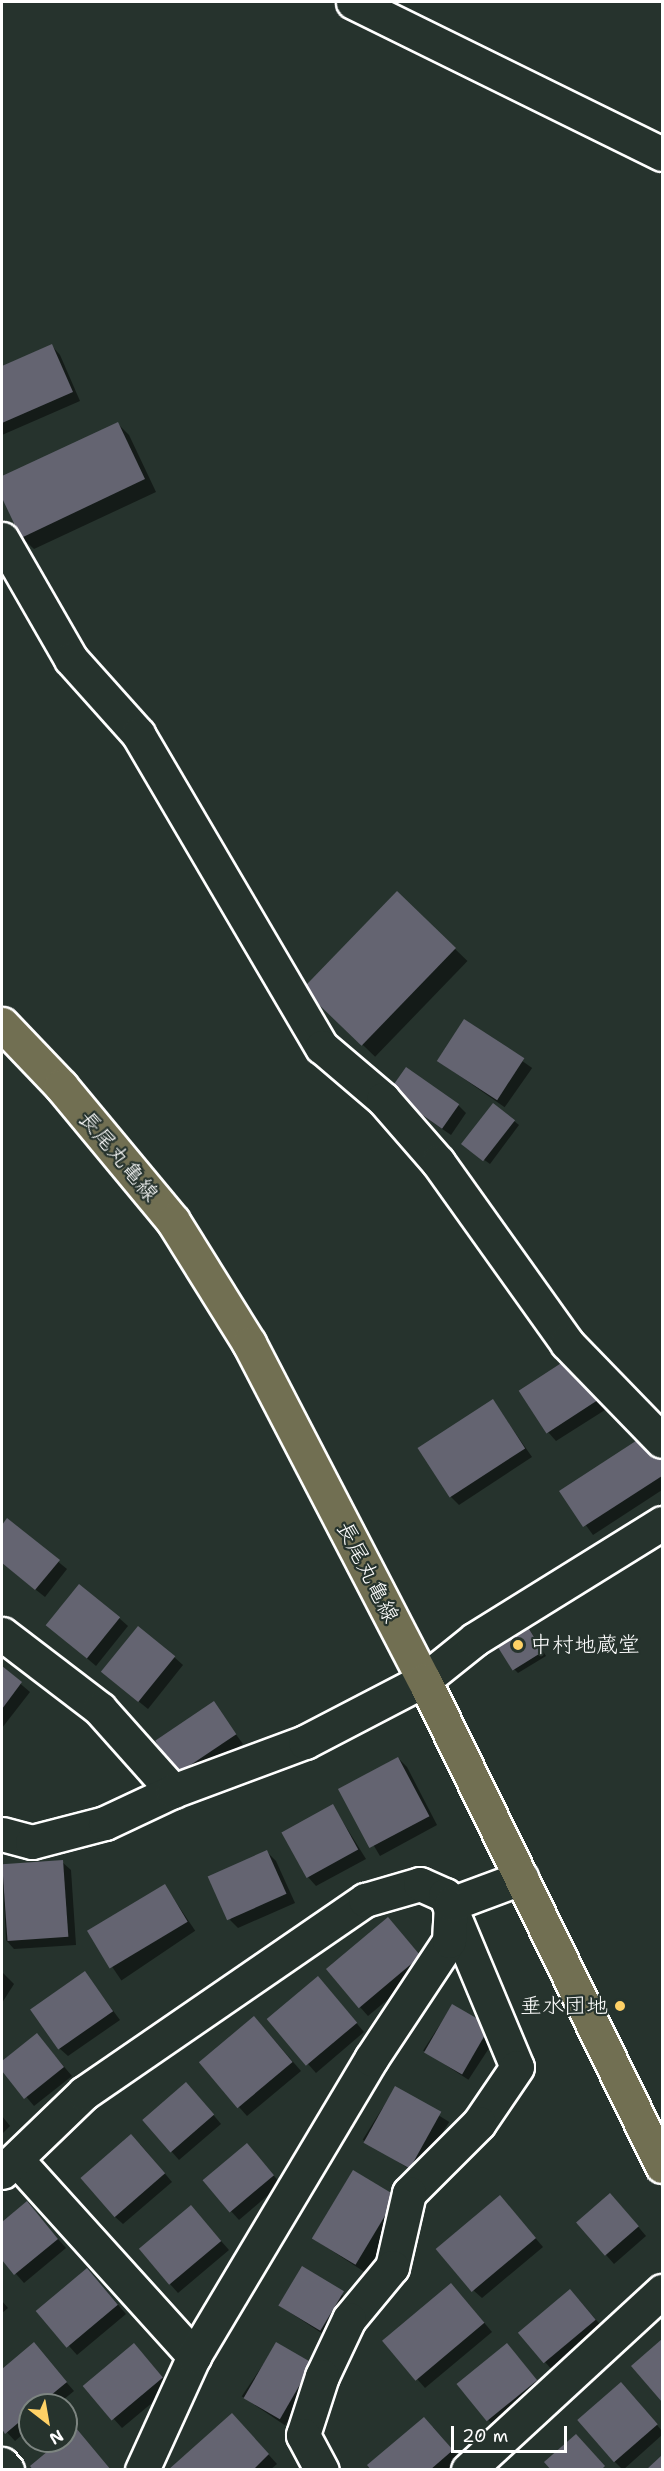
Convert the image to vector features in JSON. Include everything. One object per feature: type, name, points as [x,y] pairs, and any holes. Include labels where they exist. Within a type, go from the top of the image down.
[{"type":"main road","name":"長尾丸亀線","points":[[2,1024],[61,1086],[174,1221],[249,1343],[424,1680],[663,2166]]},
{"type":"street","points":[[353,2],[663,153]]},
{"type":"street","points":[[2,539],[71,659],[138,734],[322,1047],[391,1108],[438,1162],[567,1343],[663,1441]]},
{"type":"street","points":[[2,1834],[32,1842],[105,1822],[173,1791],[305,1742],[424,1680],[475,1639],[663,1524]]},
{"type":"street","points":[[2,1634],[100,1709],[173,1791]]},
{"type":"street","points":[[451,1904],[521,1878]]},
{"type":"street","points":[[194,2356],[9,2165],[84,2093],[365,1900],[420,1884],[445,1895],[451,1904],[517,2067],[479,2123],[409,2193],[392,2267],[350,2319],[322,2376],[303,2435],[322,2469]]},
{"type":"street","points":[[142,2469],[194,2356],[370,2059],[449,1941],[451,1904]]},
{"type":"street","points":[[468,2469],[663,2291]]},
{"type":"street","points":[[2,2464],[7,2469]]},
{"type":"building","points":[[52,344],[73,392],[2,423],[2,366]]},
{"type":"building","points":[[118,422],[145,479],[21,538],[2,498],[2,476]]},
{"type":"building","points":[[397,891],[456,948],[362,1046],[303,989]]},
{"type":"building","points":[[464,1019],[524,1058],[497,1100],[437,1061]]},
{"type":"building","points":[[406,1067],[459,1104],[442,1129],[389,1092]]},
{"type":"building","points":[[493,1103],[515,1120],[483,1161],[461,1144]]},
{"type":"building","points":[[569,1358],[597,1401],[546,1433],[519,1391]]},
{"type":"building","points":[[493,1399],[525,1448],[450,1497],[418,1448]]},
{"type":"building","points":[[645,1435],[662,1462],[662,1476],[583,1527],[559,1491]]},
{"type":"building","points":[[7,1518],[60,1560],[35,1590],[2,1563],[2,1525]]},
{"type":"building","points":[[79,1584],[120,1617],[87,1659],[46,1625]]},
{"type":"building","name":"中村地蔵堂","points":[[524,1621],[543,1652],[513,1671],[493,1640]]},
{"type":"building","points":[[138,1626],[175,1656],[138,1702],[101,1672]]},
{"type":"building","points":[[2,1666],[22,1682],[2,1709]]},
{"type":"building","points":[[214,1701],[236,1734],[178,1774],[155,1741]]},
{"type":"building","points":[[398,1757],[429,1816],[369,1848],[338,1789]]},
{"type":"building","points":[[333,1804],[358,1849],[307,1878],[281,1833]]},
{"type":"building","points":[[267,1850],[287,1894],[227,1920],[208,1876]]},
{"type":"building","points":[[63,1860],[68,1937],[8,1941],[2,1864]]},
{"type":"building","points":[[165,1884],[188,1922],[110,1969],[87,1931]]},
{"type":"building","points":[[388,1917],[421,1956],[359,2008],[326,1969]]},
{"type":"building","points":[[85,1971],[113,2011],[58,2050],[30,2009]]},
{"type":"building","points":[[318,1976],[357,2023],[306,2066],[267,2019]]},
{"type":"building","points":[[452,2004],[490,2026],[462,2074],[424,2052]]},
{"type":"building","points":[[254,2016],[293,2062],[237,2108],[199,2062]]},
{"type":"building","points":[[37,2033],[64,2067],[24,2099],[2,2071],[2,2061]]},
{"type":"building","points":[[186,2082],[214,2114],[170,2153],[142,2120]]},
{"type":"building","points":[[395,2086],[441,2112],[410,2169],[363,2143]]},
{"type":"building","points":[[131,2134],[165,2173],[115,2217],[80,2178]]},
{"type":"building","points":[[247,2143],[274,2175],[230,2212],[203,2180]]},
{"type":"building","points":[[353,2170],[397,2196],[356,2265],[312,2239]]},
{"type":"building","points":[[610,2193],[639,2226],[605,2256],[576,2223]]},
{"type":"building","points":[[500,2195],[536,2238],[472,2292],[436,2249]]},
{"type":"building","points":[[27,2201],[58,2239],[14,2275],[2,2260],[2,2222]]},
{"type":"building","points":[[191,2205],[221,2241],[169,2285],[139,2249]]},
{"type":"building","points":[[302,2266],[344,2291],[320,2331],[278,2305]]},
{"type":"building","points":[[87,2268],[118,2305],[67,2348],[36,2311]]},
{"type":"building","points":[[451,2283],[484,2323],[415,2381],[382,2341]]},
{"type":"building","points":[[570,2289],[596,2320],[544,2363],[518,2333]]},
{"type":"building","points":[[662,2339],[662,2402],[631,2366]]},
{"type":"building","points":[[34,2342],[67,2382],[54,2393],[18,2393],[18,2423],[5,2434],[2,2429],[2,2369]]},
{"type":"building","points":[[276,2342],[312,2363],[280,2419],[244,2398]]},
{"type":"building","points":[[134,2343],[163,2377],[112,2421],[83,2386]]},
{"type":"building","points":[[507,2343],[537,2380],[487,2421],[456,2384]]},
{"type":"building","points":[[621,2382],[658,2424],[614,2462],[577,2420]]},
{"type":"building","points":[[232,2413],[269,2454],[253,2470],[168,2470]]},
{"type":"building","points":[[424,2417],[453,2450],[430,2470],[371,2470],[367,2465]]},
{"type":"building","points":[[78,2430],[111,2470],[33,2470],[30,2466],[46,2453],[78,2453]]},
{"type":"building","points":[[576,2434],[605,2466],[601,2470],[551,2470],[544,2462]]},
{"type":"building","points":[[662,2455],[662,2470],[646,2470]]},
{"type":"place","name":"中村地蔵堂","points":[[518,1645]]},
{"type":"place","name":"垂水団地","points":[[620,2006]]}]
